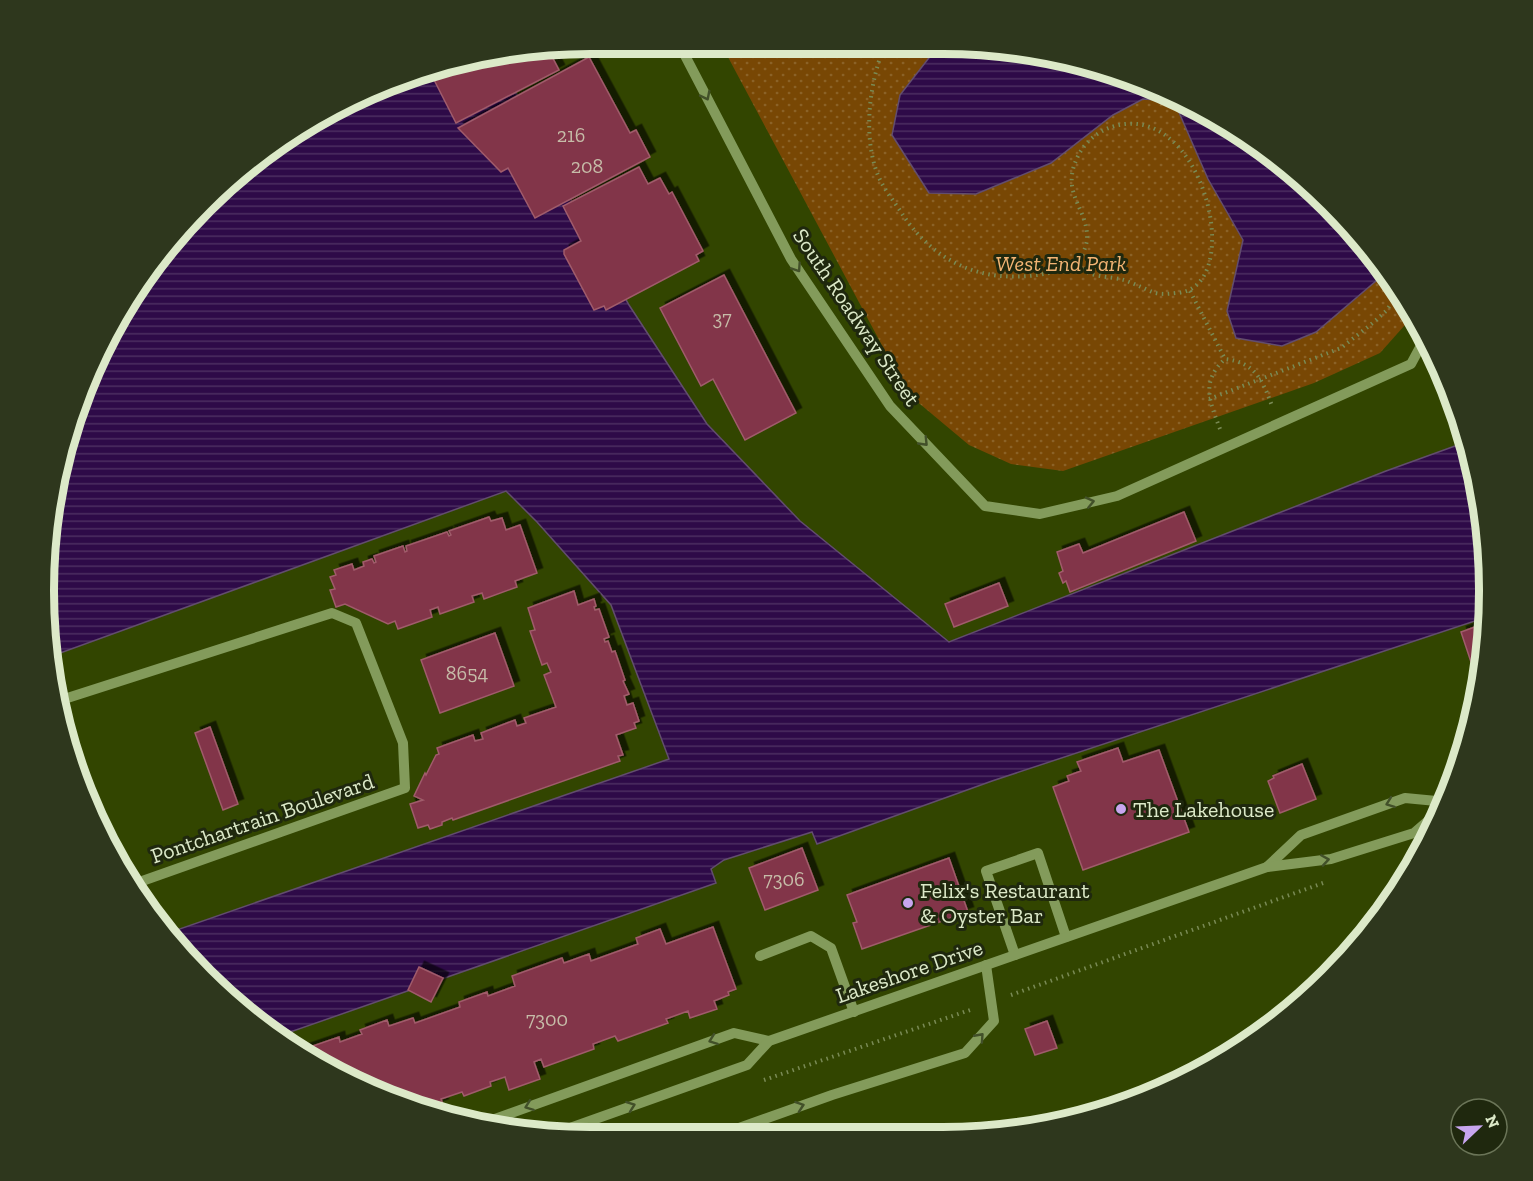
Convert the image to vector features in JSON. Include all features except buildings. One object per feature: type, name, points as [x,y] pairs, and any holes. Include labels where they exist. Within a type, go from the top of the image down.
[{"type":"street","name":"South Roadway Street","points":[[684,54],[790,259],[890,406],[985,506],[1040,514],[1117,496],[1411,364],[1420,346]]},
{"type":"street","name":"Pontchartrain Boulevard","points":[[65,699],[332,613],[356,623],[404,743],[405,788],[140,882]]},
{"type":"street","name":"Lakeshore Drive","points":[[1267,867],[1301,835],[1405,798],[1436,801]]},
{"type":"street","name":"Lakeshore Drive","points":[[574,1127],[747,1065],[769,1041],[1267,867],[1331,860],[1414,833],[1427,822]]},
{"type":"street","points":[[1015,956],[986,871],[1038,853],[1066,938]]},
{"type":"street","points":[[760,956],[811,936],[831,948],[854,1012]]},
{"type":"street","points":[[742,1127],[832,1095],[965,1053],[993,1021],[986,965]]},
{"type":"street","points":[[506,1120],[734,1033],[769,1041]]},
{"type":"path","points":[[882,54],[873,89],[870,119],[871,149],[876,170],[885,189],[908,224],[940,255],[956,265],[977,272],[998,277],[1023,277],[1078,266],[1088,273],[1127,281],[1153,293],[1190,291],[1203,277],[1211,255],[1212,224],[1204,192],[1190,163],[1179,147],[1156,129],[1139,125],[1121,124],[1102,130],[1089,141],[1072,172],[1072,192],[1085,225],[1087,239],[1078,266]]},
{"type":"path","points":[[1190,291],[1225,359],[1244,364],[1261,379],[1278,424]]},
{"type":"path","points":[[1209,399],[1341,348],[1386,311],[1394,300]]},
{"type":"path","points":[[1225,359],[1213,374],[1208,390],[1209,399],[1227,447]]},
{"type":"path","points":[[760,1081],[1120,958],[1327,882]]},
{"type":"green space","name":"West End Park","points":[[726,54],[978,55],[1047,64],[1081,72],[1148,95],[1180,109],[1241,144],[1296,187],[1346,237],[1389,292],[1407,322],[1380,353],[1314,383],[1063,471],[1011,464],[969,445],[908,394]]},
{"type":"shaded area","points":[[932,54],[942,54],[978,55],[1047,64],[1115,82],[1160,100],[1143,99],[1113,115],[1051,163],[976,194],[929,193],[892,135],[900,95]]},
{"type":"shaded area","points":[[501,62],[550,162],[629,305],[707,424],[800,521],[949,642],[1459,445],[1469,486],[1478,555],[1478,620],[992,781],[817,844],[812,832],[724,860],[711,869],[716,883],[287,1033],[237,994],[211,970],[176,930],[669,759],[611,605],[537,522],[506,491],[58,654],[55,626],[55,555],[64,486],[72,452],[82,418],[109,353],[144,292],[187,237],[211,211],[237,187],[292,144],[353,109],[418,82]]},
{"type":"shaded area","points":[[1177,108],[1241,144],[1296,187],[1346,237],[1379,279],[1316,332],[1282,346],[1236,338],[1227,311],[1243,240],[1208,179]]},
{"type":"place","name":"The Lakehouse","points":[[1121,809]]},
{"type":"place","name":"Felix's Restaurant & Oyster Bar","points":[[908,903]]}]
